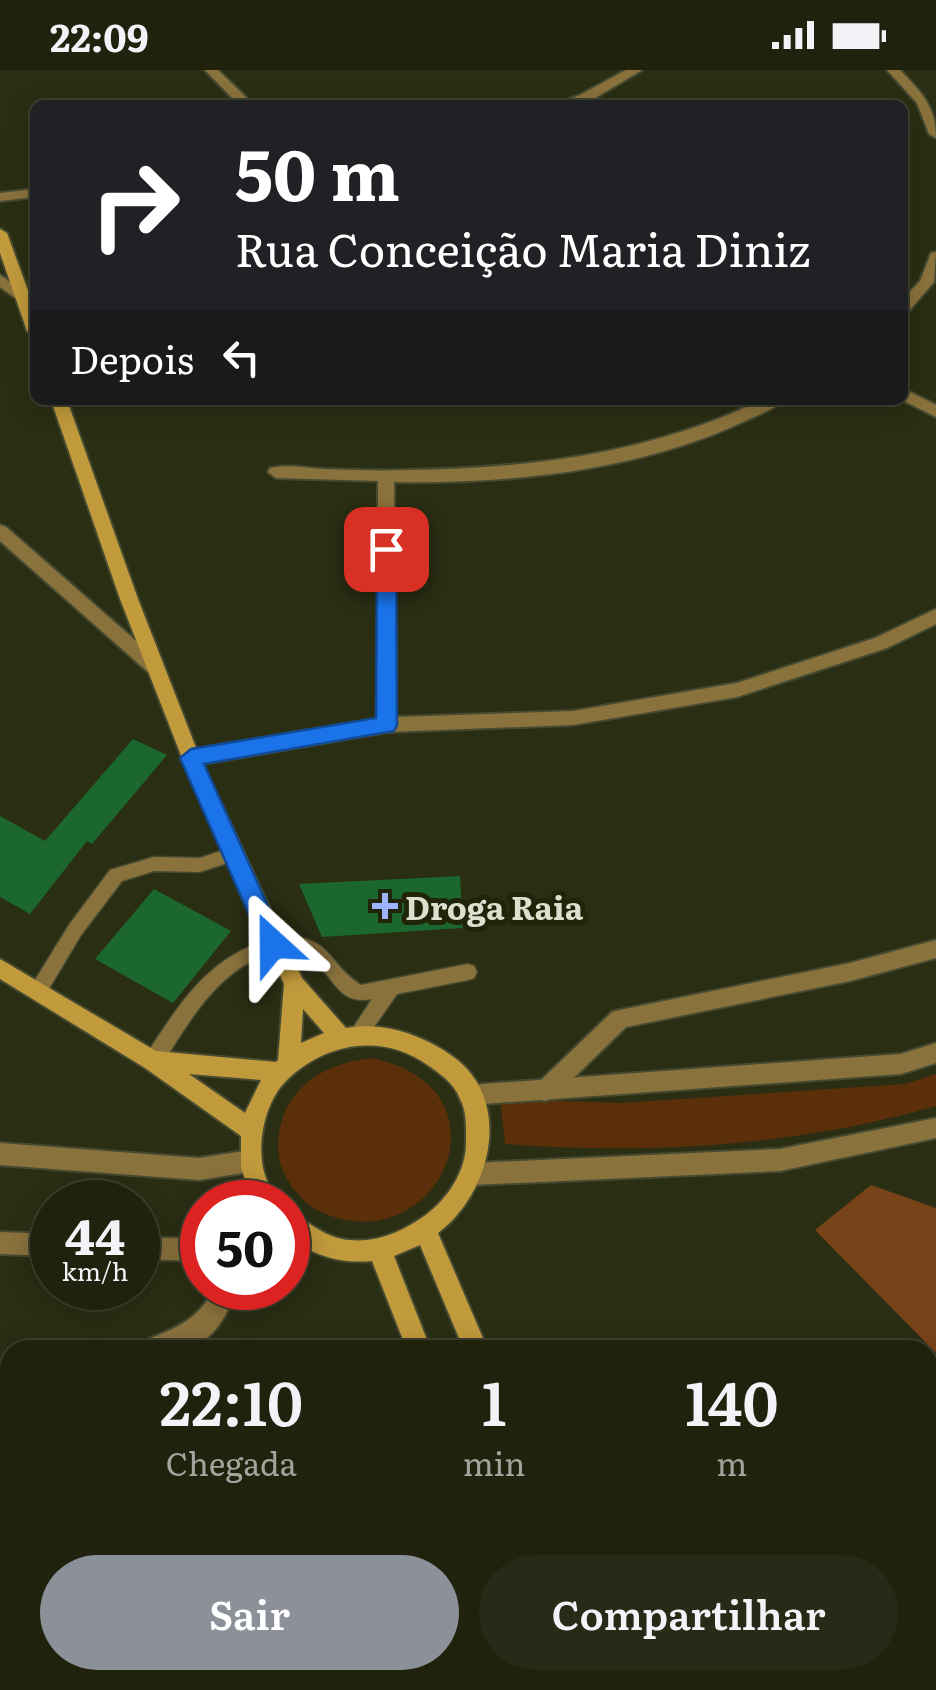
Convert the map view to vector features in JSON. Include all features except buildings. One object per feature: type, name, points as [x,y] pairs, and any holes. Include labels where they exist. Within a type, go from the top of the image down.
[{"type":"main road","points":[[0,233],[30,317]]},
{"type":"main road","points":[[61,405],[154,667],[273,944],[294,984],[349,1035]]},
{"type":"main road","points":[[0,968],[152,1061],[251,1130]]},
{"type":"main road","points":[[283,1067],[294,984]]},
{"type":"main road","points":[[258,1180],[250,1161],[251,1130],[265,1090],[283,1067],[314,1045],[349,1035],[396,1036],[429,1050],[456,1074],[469,1095],[480,1137],[474,1174],[457,1204],[426,1231],[380,1248],[355,1251],[310,1238]]},
{"type":"main road","points":[[152,1061],[283,1067]]},
{"type":"main road","points":[[426,1231],[472,1340]]},
{"type":"main road","points":[[380,1248],[415,1340]]},
{"type":"street","points":[[212,70],[242,100]]},
{"type":"street","points":[[578,100],[636,70]]},
{"type":"street","points":[[894,70],[923,102],[936,134]]},
{"type":"street","points":[[0,197],[30,194]]},
{"type":"street","points":[[908,303],[927,282],[936,256]]},
{"type":"street","points":[[0,280],[23,297]]},
{"type":"street","points":[[908,396],[936,412]]},
{"type":"street","points":[[276,472],[386,478],[496,474],[586,461],[688,438],[764,405]]},
{"type":"street","points":[[386,478],[387,725]]},
{"type":"street","points":[[0,531],[154,667]]},
{"type":"street","points":[[191,758],[387,725],[573,718],[737,690],[881,642],[936,616]]},
{"type":"street","points":[[545,1091],[620,1018],[850,972],[936,949]]},
{"type":"street","points":[[469,1095],[901,1064],[936,1052]]},
{"type":"street","points":[[474,1174],[780,1160],[936,1128]]},
{"type":"street","points":[[0,1154],[199,1169],[250,1161]]},
{"type":"street","points":[[0,1242],[30,1243]]},
{"type":"street","points":[[183,1340],[195,1336],[216,1310]]},
{"type":"lane","points":[[38,991],[74,930],[116,876],[154,864],[200,865],[233,854]]},
{"type":"lane","points":[[152,1061],[218,973],[273,944],[297,944],[315,950],[350,990],[360,994],[468,972]]},
{"type":"lane","points":[[349,1035],[392,986]]},
{"type":"shaded area","points":[[372,1058],[416,1075],[441,1101],[451,1131],[446,1163],[430,1191],[404,1212],[370,1222],[331,1216],[310,1205],[310,1180],[288,1180],[278,1144],[283,1116],[300,1089],[325,1071]]},
{"type":"shaded area","points":[[936,1074],[936,1106],[830,1130],[722,1144],[613,1148],[505,1144],[500,1099],[621,1103],[905,1084]]},
{"type":"shaded area","points":[[871,1185],[936,1208],[936,1340],[923,1340],[815,1230]]},
{"type":"place","name":"Droga Raia","points":[[385,906]]},
{"type":"route","points":[[273,944],[191,758],[387,725],[386,549]]}]
